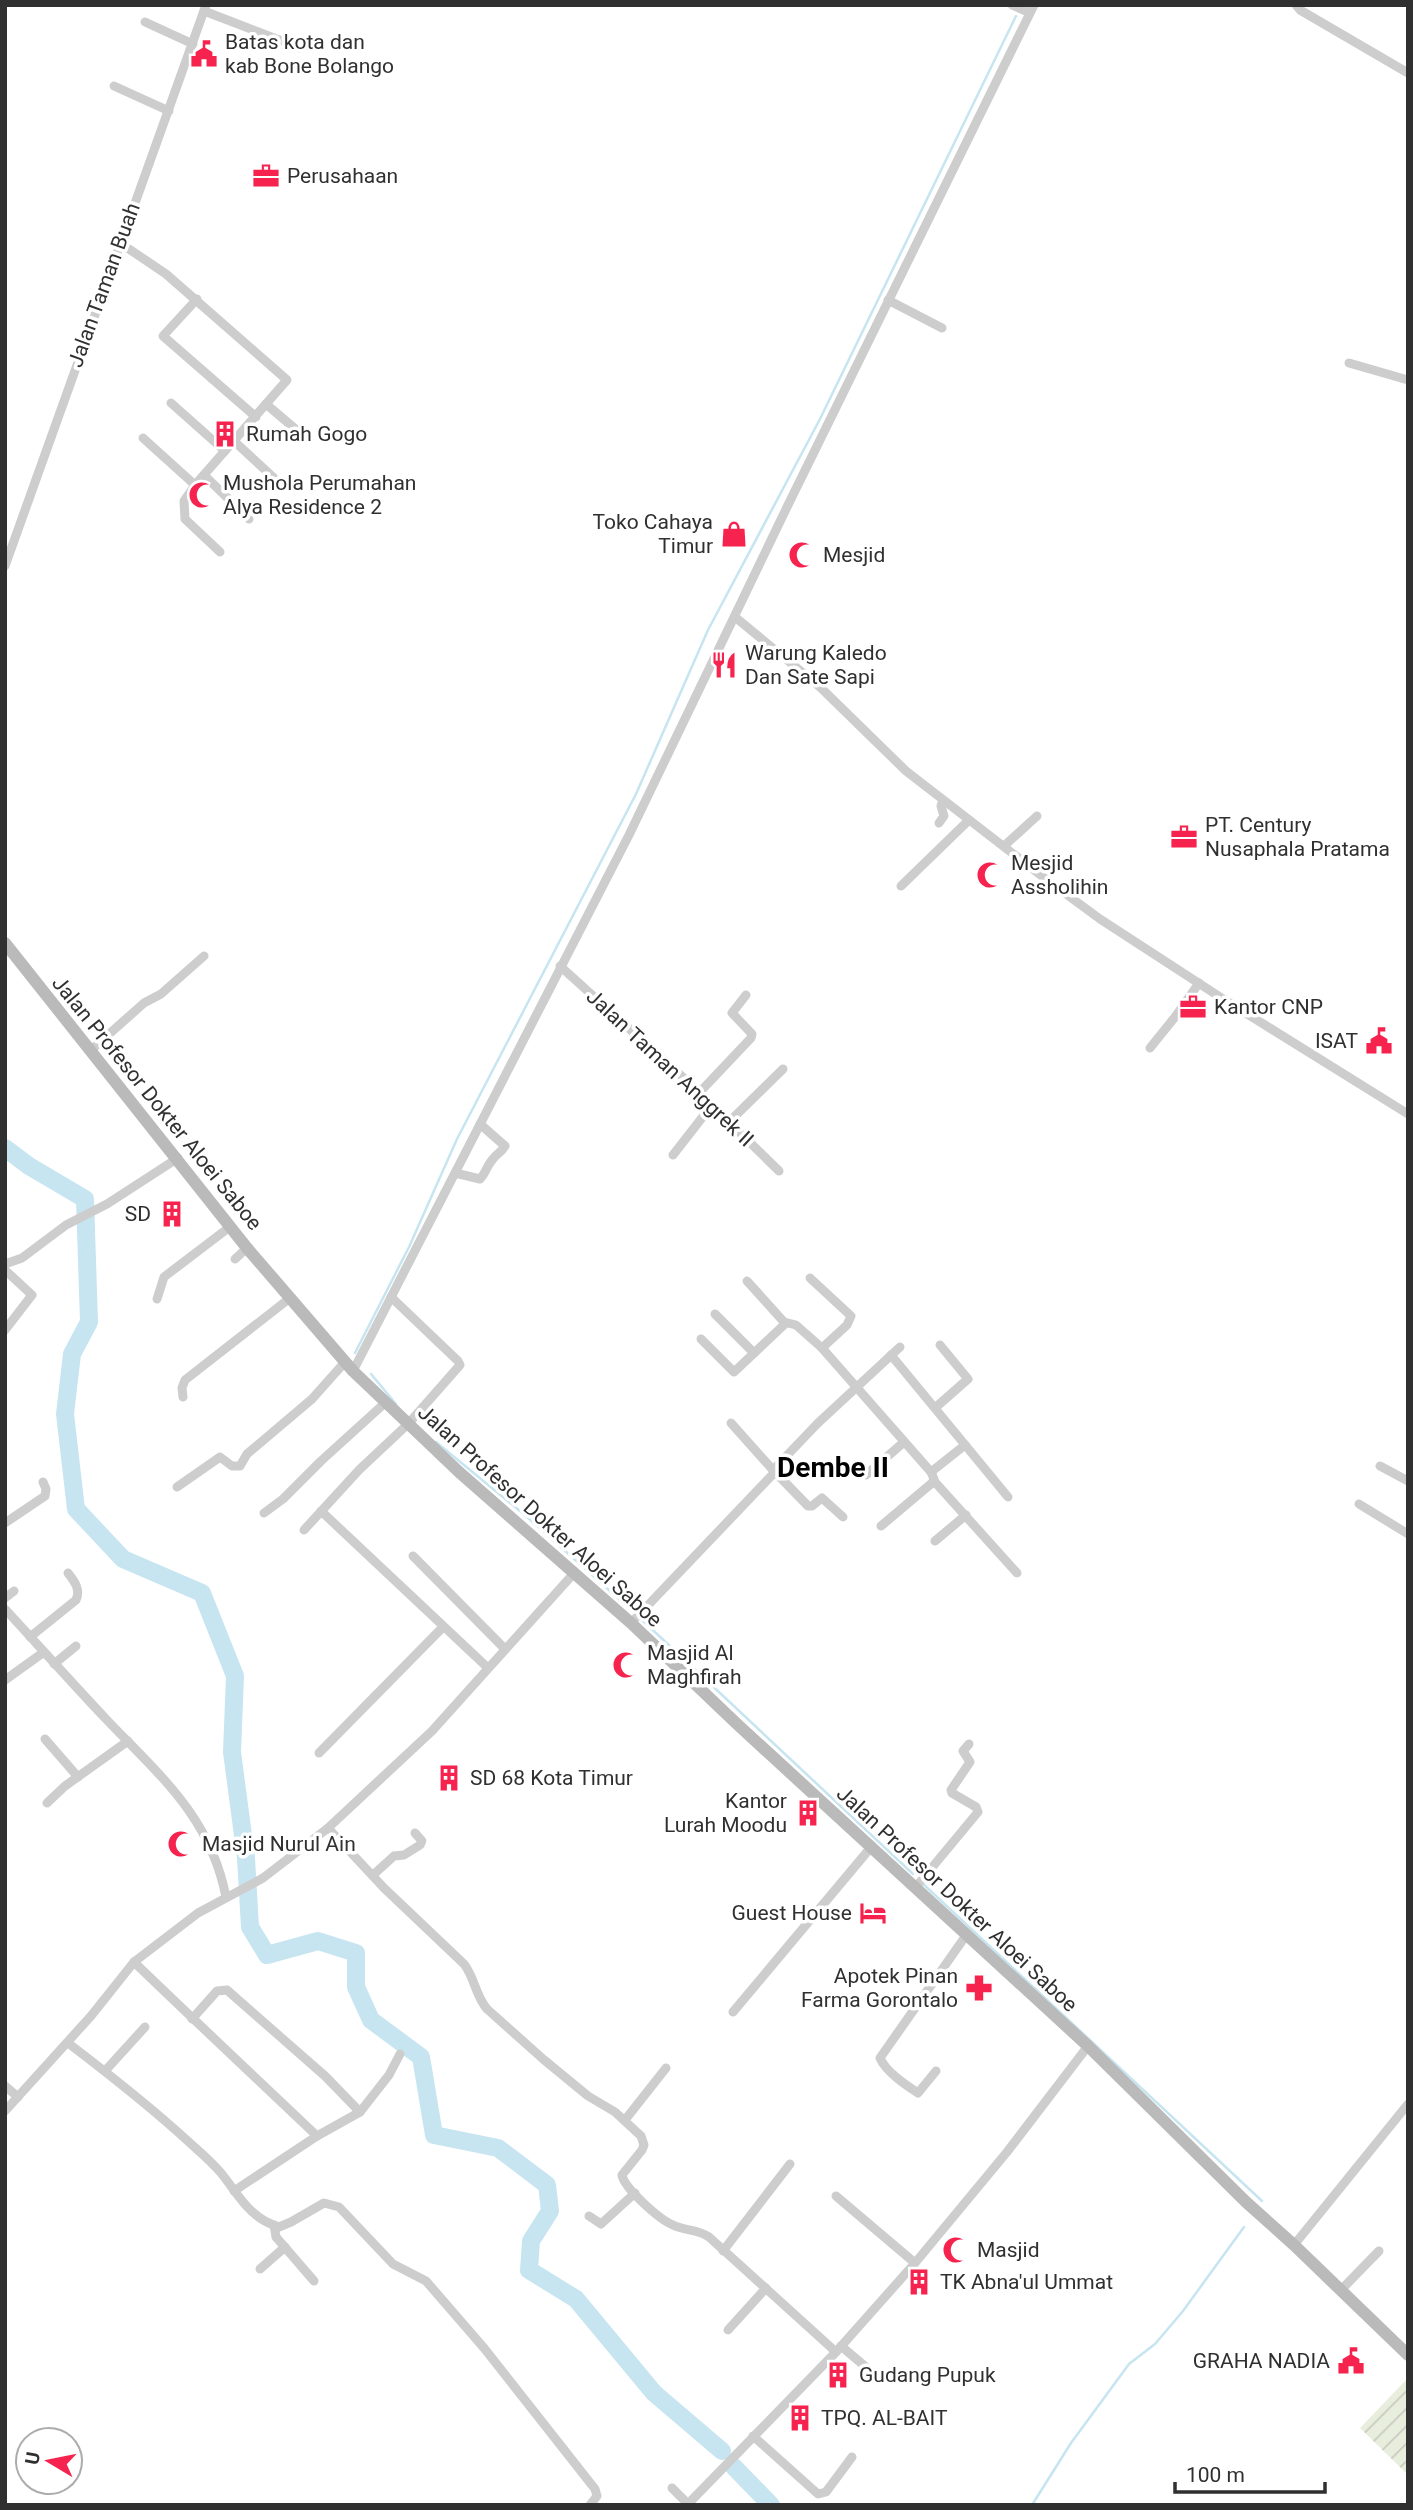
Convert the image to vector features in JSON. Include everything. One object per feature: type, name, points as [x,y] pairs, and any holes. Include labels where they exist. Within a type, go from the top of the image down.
[{"type":"street","points":[[177,1488],[220,1457],[232,1466],[240,1466],[247,1454],[313,1399],[321,1387],[349,1366],[391,1297],[629,835],[1032,9],[1012,5]]},
{"type":"street","points":[[1296,5],[1300,10],[1408,73]]},
{"type":"street","points":[[205,8],[300,48]]},
{"type":"street","name":"Jalan Taman Buah","points":[[5,566],[205,8]]},
{"type":"street","points":[[145,22],[193,44]]},
{"type":"street","points":[[114,86],[169,111]]},
{"type":"street","points":[[118,246],[129,249],[197,299],[287,380],[184,501],[185,519],[220,552]]},
{"type":"street","points":[[197,299],[163,337],[256,417]]},
{"type":"street","points":[[888,300],[942,328]]},
{"type":"street","points":[[1349,363],[1408,380]]},
{"type":"street","points":[[171,403],[225,451]]},
{"type":"street","points":[[266,404],[307,439]]},
{"type":"street","points":[[143,438],[195,485]]},
{"type":"street","points":[[234,442],[274,478]]},
{"type":"street","points":[[204,475],[249,519]]},
{"type":"street","points":[[735,617],[810,678],[906,771],[1100,919],[1408,1114]]},
{"type":"street","points":[[939,823],[944,816],[941,806],[943,801]]},
{"type":"street","points":[[1004,846],[1037,816]]},
{"type":"street","points":[[901,886],[969,820]]},
{"type":"street","name":"Jalan Profesor Dokter Aloei Saboe","points":[[5,943],[247,1248],[349,1366],[459,1472],[631,1623],[1088,2046],[1245,2203],[1294,2245],[1408,2355]]},
{"type":"street","points":[[90,1051],[144,1003],[161,994],[204,956]]},
{"type":"street","name":"Jalan Taman Anggrek II","points":[[560,967],[712,1105],[779,1171]]},
{"type":"street","points":[[1150,1048],[1199,983]]},
{"type":"street","points":[[699,1093],[751,1038],[752,1034],[732,1013],[746,995]]},
{"type":"street","points":[[729,1122],[783,1069]]},
{"type":"street","points":[[673,1155],[712,1105]]},
{"type":"street","points":[[455,1173],[480,1179],[487,1172],[492,1159],[502,1153],[505,1146],[480,1124]]},
{"type":"street","points":[[5,1264],[22,1258],[66,1225],[107,1204],[178,1158]]},
{"type":"street","points":[[158,1299],[164,1276],[232,1226]]},
{"type":"street","points":[[235,1259],[247,1248]]},
{"type":"street","points":[[5,1270],[32,1296],[5,1330]]},
{"type":"street","points":[[810,1278],[851,1316],[847,1325],[822,1349]]},
{"type":"street","points":[[747,1281],[786,1323]]},
{"type":"street","points":[[304,1530],[359,1470],[409,1423],[460,1366],[391,1297]]},
{"type":"street","points":[[183,1397],[185,1380],[290,1298]]},
{"type":"street","points":[[715,1314],[754,1353]]},
{"type":"street","points":[[701,1339],[734,1372],[786,1323],[794,1323],[857,1386],[1017,1573]]},
{"type":"street","points":[[935,1408],[968,1379],[940,1345]]},
{"type":"street","points":[[631,1623],[774,1471],[857,1386],[900,1347]]},
{"type":"street","points":[[891,1355],[1008,1497]]},
{"type":"street","points":[[264,1513],[283,1499],[386,1402]]},
{"type":"street","points":[[731,1423],[808,1506],[822,1498],[843,1517]]},
{"type":"street","points":[[866,1475],[904,1442]]},
{"type":"street","points":[[881,1526],[965,1445]]},
{"type":"street","points":[[1380,1466],[1408,1481]]},
{"type":"street","points":[[5,1523],[45,1496],[43,1482]]},
{"type":"street","points":[[1359,1504],[1408,1534]]},
{"type":"street","points":[[321,1511],[488,1668]]},
{"type":"street","points":[[935,1541],[966,1515]]},
{"type":"street","points":[[413,1556],[505,1649]]},
{"type":"street","points":[[5,2111],[68,2043],[134,1962],[182,1924],[237,1890],[263,1878],[328,1828],[432,1731],[575,1572]]},
{"type":"street","points":[[30,1637],[76,1600],[78,1589],[68,1573]]},
{"type":"street","points":[[5,1598],[14,1591]]},
{"type":"street","points":[[5,1609],[167,1783],[194,1816],[217,1863],[226,1897]]},
{"type":"street","points":[[319,1753],[443,1627]]},
{"type":"street","points":[[54,1664],[76,1646]]},
{"type":"street","points":[[5,1680],[44,1652]]},
{"type":"street","points":[[45,1739],[78,1777]]},
{"type":"street","points":[[47,1803],[128,1741]]},
{"type":"street","points":[[915,1888],[978,1812],[976,1807],[951,1790],[970,1762],[963,1751],[969,1744]]},
{"type":"street","points":[[328,1828],[472,1973],[480,2001],[487,2009],[588,2096],[625,2120],[643,2140],[642,2150],[622,2175],[623,2181],[666,2221],[674,2226],[704,2233],[839,2349],[867,2368]]},
{"type":"street","points":[[373,1875],[394,1857],[404,1855],[420,1845],[422,1841],[415,1833]]},
{"type":"street","points":[[733,2012],[872,1846]]},
{"type":"street","points":[[936,2071],[918,2093],[891,2072],[880,2058],[967,1934]]},
{"type":"street","points":[[134,1962],[317,2136]]},
{"type":"street","points":[[192,2019],[217,1991],[227,1990],[326,2076],[360,2112]]},
{"type":"street","points":[[105,2071],[145,2027]]},
{"type":"street","points":[[68,2043],[185,2138],[219,2171],[252,2213],[279,2227],[324,2203],[339,2207],[393,2264],[426,2281],[484,2348],[595,2489],[597,2496],[590,2505]]},
{"type":"street","points":[[672,2488],[692,2503],[753,2436],[839,2349],[1007,2152],[1088,2046]]},
{"type":"street","points":[[234,2191],[317,2136],[360,2112],[389,2075],[400,2054]]},
{"type":"street","points":[[625,2120],[666,2068]]},
{"type":"street","points":[[5,2086],[18,2097]]},
{"type":"street","points":[[1294,2245],[1408,2104]]},
{"type":"street","points":[[723,2251],[790,2164]]},
{"type":"street","points":[[589,2216],[601,2224],[635,2193]]},
{"type":"street","points":[[835,2196],[915,2263]]},
{"type":"street","points":[[274,2225],[276,2237],[314,2281]]},
{"type":"street","points":[[260,2269],[285,2248]]},
{"type":"street","points":[[1341,2290],[1378,2251]]},
{"type":"street","points":[[728,2330],[766,2288]]},
{"type":"street","points":[[753,2436],[818,2494],[826,2493],[852,2457]]},
{"type":"green space","points":[[1408,2380],[1408,2475],[1360,2428]]},
{"type":"waterway","points":[[355,1353],[409,1247],[457,1139],[636,794],[708,630],[820,419],[1016,16]]},
{"type":"waterway","points":[[5,1148],[29,1166],[85,1199],[89,1322],[72,1354],[65,1414],[76,1509],[123,1559],[202,1593],[235,1676],[232,1752],[246,1858],[250,1927],[267,1955],[318,1941],[356,1953],[356,1987],[371,2020],[421,2057],[434,2135],[498,2148],[547,2185],[550,2211],[531,2241],[529,2270],[576,2299],[654,2393],[722,2451]]},
{"type":"waterway","points":[[371,1374],[396,1404]]},
{"type":"waterway","points":[[436,1442],[526,1516],[628,1607]]},
{"type":"waterway","points":[[641,1619],[913,1874]]},
{"type":"waterway","points":[[921,1882],[1262,2201]]},
{"type":"waterway","points":[[1032,2505],[1071,2443],[1129,2364],[1155,2344],[1183,2311],[1244,2227]]},
{"type":"waterway","points":[[734,2467],[771,2505]]},
{"type":"place","name":"Batas kota dan kab Bone Bolango","points":[[204,54]]},
{"type":"place","name":"Perusahaan","points":[[266,176]]},
{"type":"place","name":"Rumah Gogo","points":[[225,434]]},
{"type":"place","name":"Mushola Perumahan Alya Residence 2","points":[[202,495]]},
{"type":"place","name":"Toko Cahaya Timur","points":[[734,534]]},
{"type":"place","name":"Mesjid","points":[[802,555]]},
{"type":"place","name":"Warung Kaledo Dan Sate Sapi","points":[[724,665]]},
{"type":"place","name":"PT. Century Nusaphala Pratama","points":[[1184,837]]},
{"type":"place","name":"Mesjid Assholihin","points":[[990,875]]},
{"type":"place","name":"Kantor CNP","points":[[1193,1007]]},
{"type":"place","name":"ISAT","points":[[1379,1041]]},
{"type":"place","name":"SD","points":[[172,1214]]},
{"type":"place","name":"Masjid Al Maghfirah","points":[[626,1665]]},
{"type":"place","name":"SD 68 Kota Timur","points":[[449,1778]]},
{"type":"place","name":"Kantor Lurah Moodu","points":[[808,1813]]},
{"type":"place","name":"Masjid Nurul Ain","points":[[181,1844]]},
{"type":"place","name":"Guest House","points":[[873,1913]]},
{"type":"place","name":"Apotek Pinan Farma Gorontalo","points":[[979,1988]]},
{"type":"place","name":"Masjid","points":[[956,2250]]},
{"type":"place","name":"TK Abna'ul Ummat","points":[[919,2282]]},
{"type":"place","name":"GRAHA NADIA","points":[[1351,2361]]},
{"type":"place","name":"Gudang Pupuk","points":[[838,2375]]},
{"type":"place","name":"TPQ. AL-BAIT","points":[[800,2418]]},
{"type":"district","name":"Dembe II","points":[[833,1467]]}]
